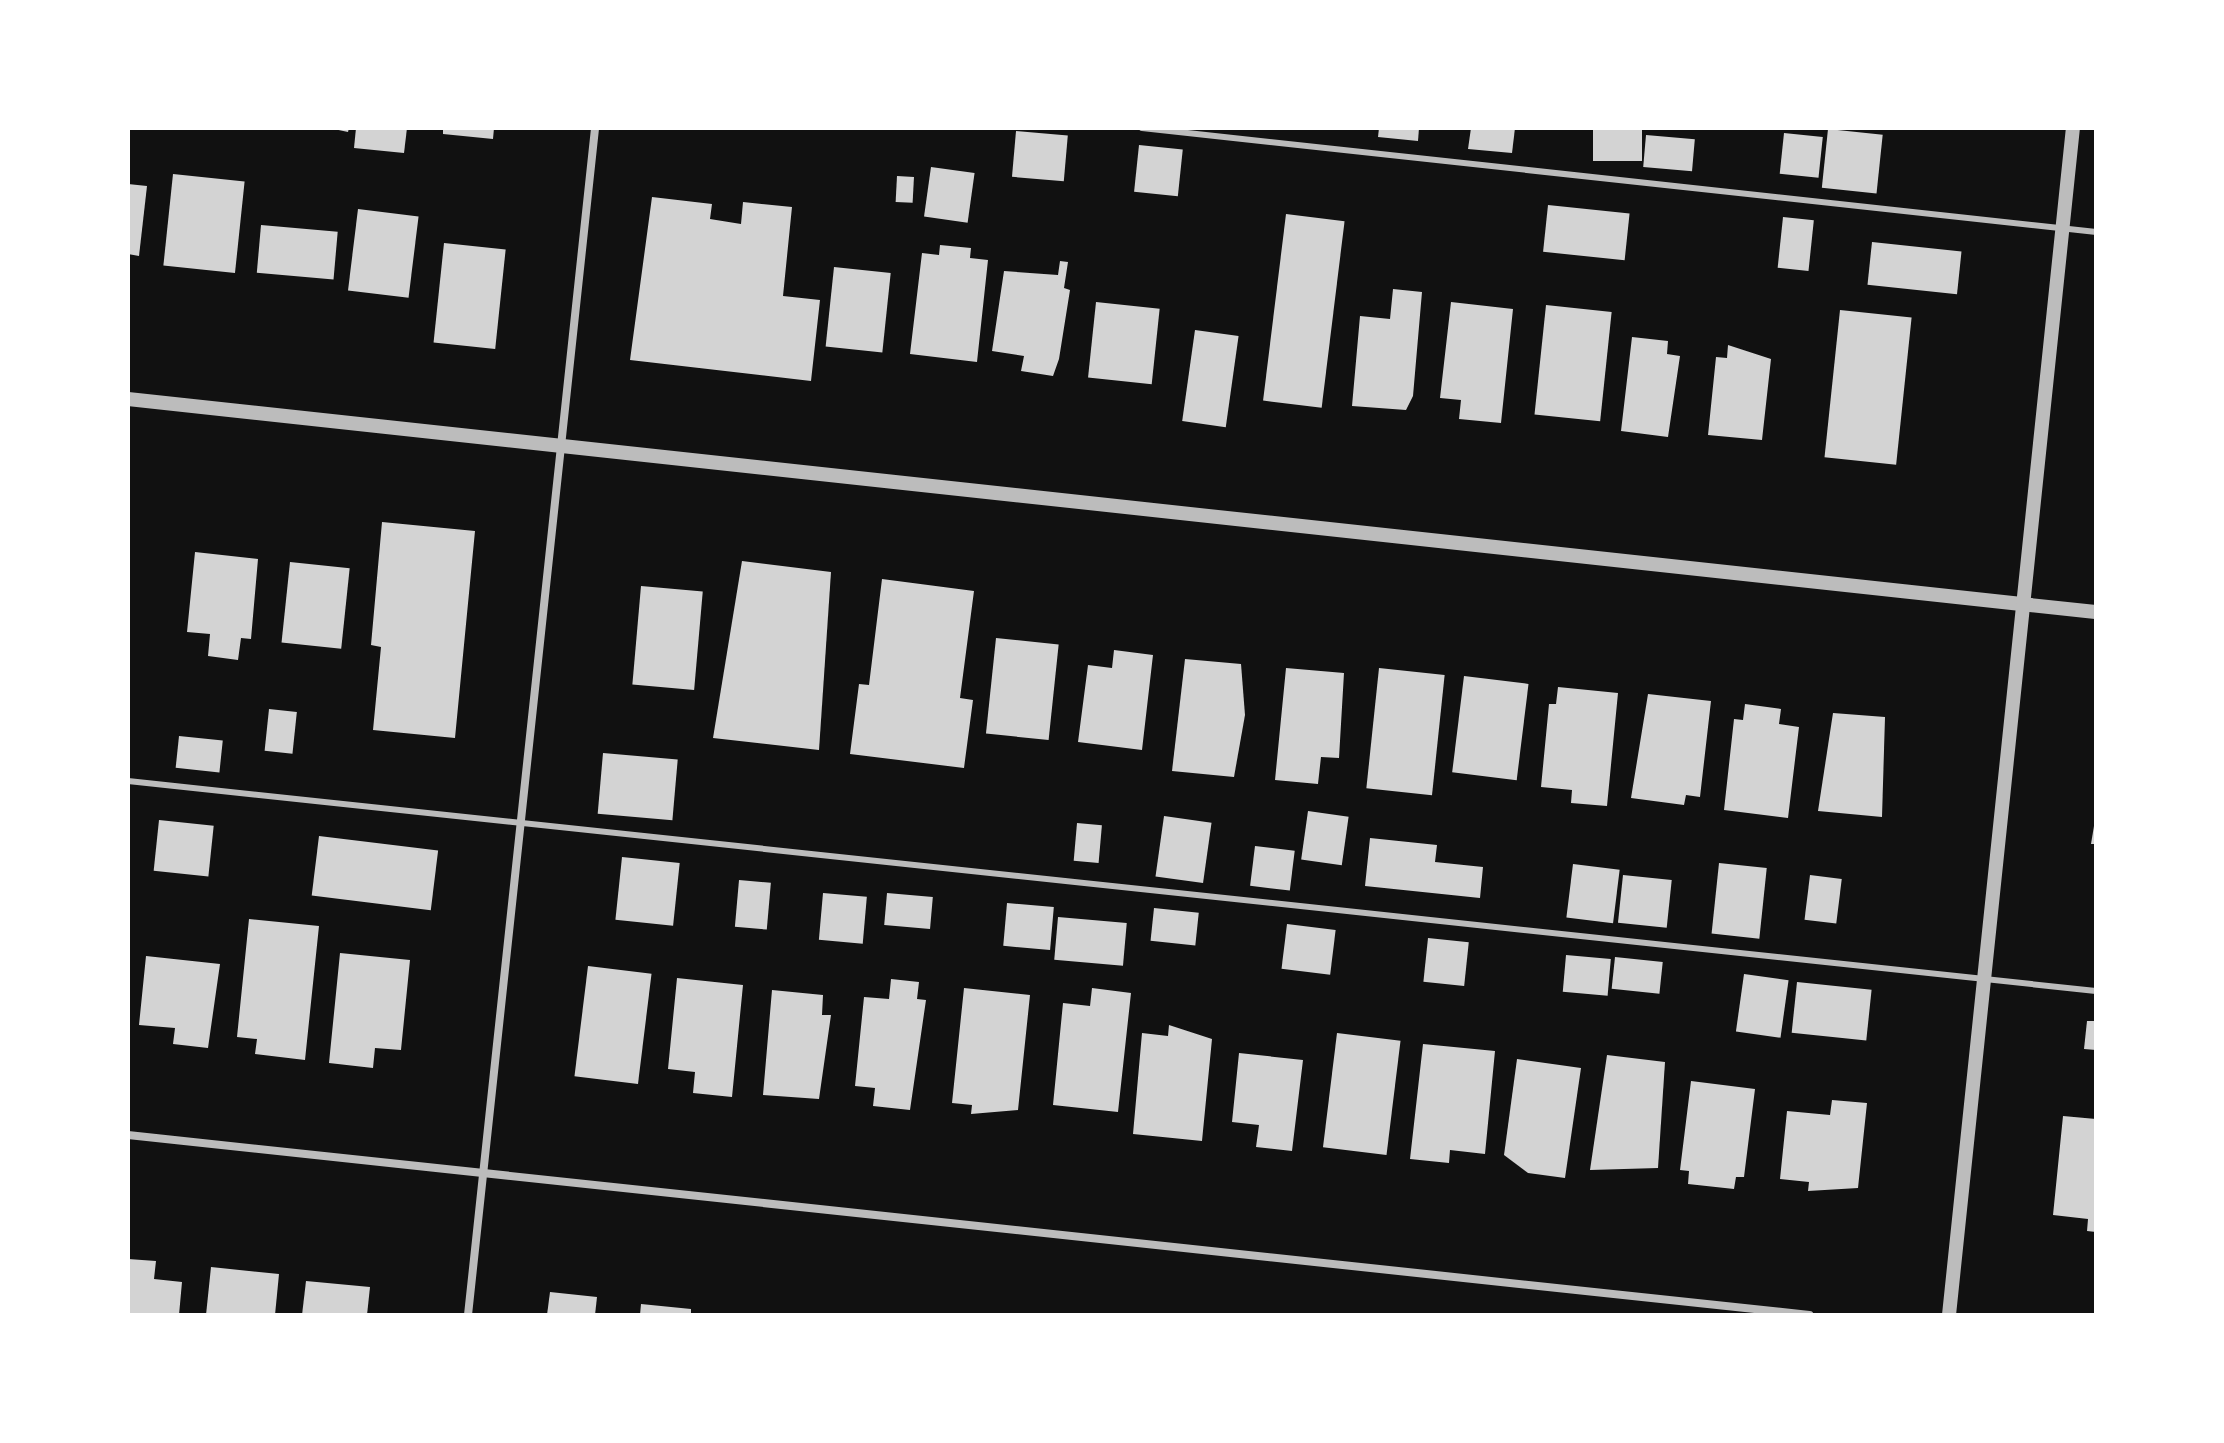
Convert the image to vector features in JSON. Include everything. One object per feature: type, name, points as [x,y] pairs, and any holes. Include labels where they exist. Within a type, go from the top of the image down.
[{"type":"street","points":[[468,1315],[595,128]]},
{"type":"street","points":[[1949,1315],[2027,604],[2073,128]]},
{"type":"street","points":[[128,399],[562,443],[2096,612]]},
{"type":"street","points":[[128,1135],[1809,1315]]},
{"type":"lane","points":[[1142,128],[2096,232]]},
{"type":"lane","points":[[128,781],[520,827],[1987,974],[2096,991]]},
{"type":"building","points":[[356,128],[407,128],[404,153],[354,148]]},
{"type":"building","points":[[443,128],[494,128],[493,139],[443,134]]},
{"type":"building","points":[[1379,128],[1419,128],[1418,141],[1378,137]]},
{"type":"building","points":[[1471,128],[1515,128],[1512,153],[1468,149]]},
{"type":"building","points":[[1593,128],[1642,128],[1642,161],[1593,161]]},
{"type":"building","points":[[1828,129],[1883,135],[1877,193],[1822,188]]},
{"type":"building","points":[[1016,131],[1068,136],[1064,181],[1012,177]]},
{"type":"building","points":[[1784,133],[1823,137],[1819,178],[1780,174]]},
{"type":"building","points":[[1646,135],[1695,139],[1692,171],[1643,167]]},
{"type":"building","points":[[1139,145],[1183,150],[1178,196],[1134,192]]},
{"type":"building","points":[[931,167],[975,173],[968,223],[924,217]]},
{"type":"building","points":[[173,174],[245,182],[235,273],[163,265]]},
{"type":"building","points":[[897,176],[914,177],[913,203],[896,202]]},
{"type":"building","points":[[128,184],[147,186],[139,256],[128,254]]},
{"type":"building","points":[[652,197],[712,204],[710,219],[741,224],[743,202],[792,207],[783,296],[820,300],[811,381],[630,360]]},
{"type":"building","points":[[1548,205],[1630,214],[1625,260],[1543,252]]},
{"type":"building","points":[[358,209],[419,216],[409,298],[348,290]]},
{"type":"building","points":[[1286,214],[1345,221],[1322,408],[1263,401]]},
{"type":"building","points":[[1783,217],[1814,220],[1808,271],[1778,268]]},
{"type":"building","points":[[261,225],[338,232],[334,280],[257,273]]},
{"type":"building","points":[[1872,242],[1962,251],[1957,294],[1868,285]]},
{"type":"building","points":[[444,243],[506,249],[495,349],[434,342]]},
{"type":"building","points":[[940,245],[971,248],[970,258],[988,260],[977,362],[910,354],[922,253],[939,255]]},
{"type":"building","points":[[1060,261],[1068,262],[1064,288],[1070,290],[1059,359],[1053,376],[1021,371],[1024,356],[992,351],[1004,271],[1058,275]]},
{"type":"building","points":[[834,267],[891,273],[882,353],[826,347]]},
{"type":"building","points":[[1393,289],[1422,292],[1413,396],[1406,410],[1352,406],[1360,316],[1390,319]]},
{"type":"building","points":[[1096,302],[1160,309],[1152,384],[1088,378]]},
{"type":"building","points":[[1451,302],[1513,309],[1501,423],[1459,419],[1461,400],[1440,398]]},
{"type":"building","points":[[1546,305],[1612,312],[1600,421],[1535,414]]},
{"type":"building","points":[[1840,310],[1912,318],[1896,465],[1825,457]]},
{"type":"building","points":[[1195,330],[1239,336],[1226,427],[1182,421]]},
{"type":"building","points":[[1632,337],[1668,341],[1667,354],[1680,356],[1668,437],[1621,431]]},
{"type":"building","points":[[1728,345],[1771,359],[1762,440],[1708,435],[1716,357],[1727,358]]},
{"type":"building","points":[[382,522],[475,531],[455,738],[373,730],[381,647],[371,645]]},
{"type":"building","points":[[195,552],[258,559],[251,639],[241,638],[238,660],[208,656],[210,634],[187,632]]},
{"type":"building","points":[[742,561],[831,572],[819,750],[713,738]]},
{"type":"building","points":[[290,562],[350,568],[341,649],[282,643]]},
{"type":"building","points":[[882,579],[974,591],[960,698],[973,700],[964,768],[850,754],[859,684],[869,685]]},
{"type":"building","points":[[641,586],[703,591],[694,690],[632,685]]},
{"type":"building","points":[[996,638],[1059,645],[1049,740],[986,733]]},
{"type":"building","points":[[1114,650],[1153,655],[1142,750],[1078,742],[1088,665],[1112,668]]},
{"type":"building","points":[[1185,659],[1241,664],[1245,715],[1234,777],[1172,771]]},
{"type":"building","points":[[1286,668],[1344,673],[1339,758],[1321,757],[1318,784],[1275,780]]},
{"type":"building","points":[[1379,668],[1445,675],[1432,795],[1366,788]]},
{"type":"building","points":[[1464,676],[1529,684],[1517,780],[1452,772]]},
{"type":"building","points":[[1558,687],[1618,693],[1607,806],[1571,803],[1572,790],[1541,787],[1549,704],[1556,704]]},
{"type":"building","points":[[1648,694],[1711,701],[1700,797],[1686,795],[1684,805],[1631,798]]},
{"type":"building","points":[[1745,704],[1781,709],[1779,724],[1799,727],[1788,818],[1724,810],[1734,719],[1743,720]]},
{"type":"building","points":[[269,709],[297,712],[292,754],[265,751]]},
{"type":"building","points":[[1833,713],[1885,717],[1882,817],[1818,811]]},
{"type":"building","points":[[179,736],[223,741],[219,772],[176,768]]},
{"type":"building","points":[[603,753],[678,760],[672,820],[598,814]]},
{"type":"building","points":[[1308,811],[1349,817],[1342,865],[1301,860]]},
{"type":"building","points":[[2096,814],[2096,844],[2091,844]]},
{"type":"building","points":[[1164,816],[1212,823],[1203,883],[1156,876]]},
{"type":"building","points":[[159,820],[214,826],[208,876],[154,871]]},
{"type":"building","points":[[1077,823],[1102,825],[1099,863],[1074,861]]},
{"type":"building","points":[[319,836],[438,851],[431,910],[312,896]]},
{"type":"building","points":[[1370,838],[1437,845],[1435,862],[1483,867],[1480,898],[1365,886]]},
{"type":"building","points":[[1255,846],[1295,851],[1290,891],[1250,886]]},
{"type":"building","points":[[622,857],[680,863],[673,926],[615,920]]},
{"type":"building","points":[[1719,863],[1767,868],[1759,939],[1712,934]]},
{"type":"building","points":[[1573,864],[1620,870],[1613,923],[1566,918]]},
{"type":"building","points":[[1623,875],[1672,880],[1667,928],[1618,923]]},
{"type":"building","points":[[1810,875],[1842,879],[1836,924],[1805,920]]},
{"type":"building","points":[[739,880],[771,883],[767,930],[735,927]]},
{"type":"building","points":[[823,893],[867,897],[863,944],[819,940]]},
{"type":"building","points":[[887,893],[933,897],[930,929],[884,925]]},
{"type":"building","points":[[1007,903],[1054,907],[1050,950],[1003,946]]},
{"type":"building","points":[[1154,908],[1199,913],[1195,946],[1151,941]]},
{"type":"building","points":[[1058,917],[1127,923],[1123,966],[1054,960]]},
{"type":"building","points":[[249,919],[319,926],[305,1060],[255,1054],[257,1039],[237,1037]]},
{"type":"building","points":[[1287,924],[1336,930],[1330,975],[1282,969]]},
{"type":"building","points":[[1428,938],[1469,942],[1464,986],[1423,982]]},
{"type":"building","points":[[340,953],[410,960],[401,1050],[375,1048],[373,1068],[329,1063]]},
{"type":"building","points":[[1566,955],[1611,959],[1608,996],[1563,992]]},
{"type":"building","points":[[146,956],[220,964],[208,1048],[173,1044],[175,1028],[139,1025]]},
{"type":"building","points":[[1615,957],[1663,962],[1659,994],[1612,989]]},
{"type":"building","points":[[588,966],[652,974],[638,1084],[574,1076]]},
{"type":"building","points":[[1744,974],[1789,980],[1780,1038],[1736,1031]]},
{"type":"building","points":[[677,978],[743,985],[732,1097],[693,1093],[695,1072],[668,1069]]},
{"type":"building","points":[[891,979],[919,982],[917,999],[926,1000],[910,1110],[873,1106],[875,1088],[855,1086],[864,997],[889,999]]},
{"type":"building","points":[[1797,982],[1872,990],[1866,1041],[1792,1033]]},
{"type":"building","points":[[964,988],[1030,995],[1018,1110],[971,1114],[972,1105],[952,1103]]},
{"type":"building","points":[[1092,988],[1131,993],[1118,1112],[1053,1105],[1063,1003],[1090,1006]]},
{"type":"building","points":[[772,990],[823,995],[822,1015],[831,1015],[819,1099],[763,1095]]},
{"type":"building","points":[[2087,1021],[2096,1021],[2096,1050],[2084,1049]]},
{"type":"building","points":[[1169,1025],[1212,1039],[1202,1141],[1133,1134],[1142,1033],[1168,1036]]},
{"type":"building","points":[[1337,1033],[1401,1041],[1387,1155],[1323,1147]]},
{"type":"building","points":[[1423,1044],[1495,1051],[1485,1154],[1450,1150],[1449,1163],[1410,1159]]},
{"type":"building","points":[[1239,1053],[1303,1060],[1292,1151],[1256,1147],[1259,1125],[1232,1122]]},
{"type":"building","points":[[1607,1055],[1665,1062],[1658,1168],[1590,1170]]},
{"type":"building","points":[[1517,1059],[1581,1068],[1565,1178],[1528,1173],[1504,1155]]},
{"type":"building","points":[[1691,1081],[1755,1089],[1744,1177],[1736,1177],[1734,1189],[1688,1184],[1689,1171],[1680,1170]]},
{"type":"building","points":[[1832,1100],[1867,1103],[1858,1188],[1808,1191],[1809,1182],[1780,1179],[1787,1111],[1830,1115]]},
{"type":"building","points":[[2063,1116],[2096,1119],[2096,1232],[2087,1231],[2088,1219],[2053,1215]]},
{"type":"building","points":[[128,1259],[156,1261],[154,1279],[182,1282],[179,1315],[128,1315]]},
{"type":"building","points":[[211,1267],[279,1274],[275,1315],[206,1315]]},
{"type":"building","points":[[306,1281],[370,1287],[367,1315],[302,1315]]},
{"type":"building","points":[[550,1292],[597,1297],[595,1315],[547,1315]]},
{"type":"building","points":[[641,1304],[691,1309],[691,1315],[640,1315]]}]
